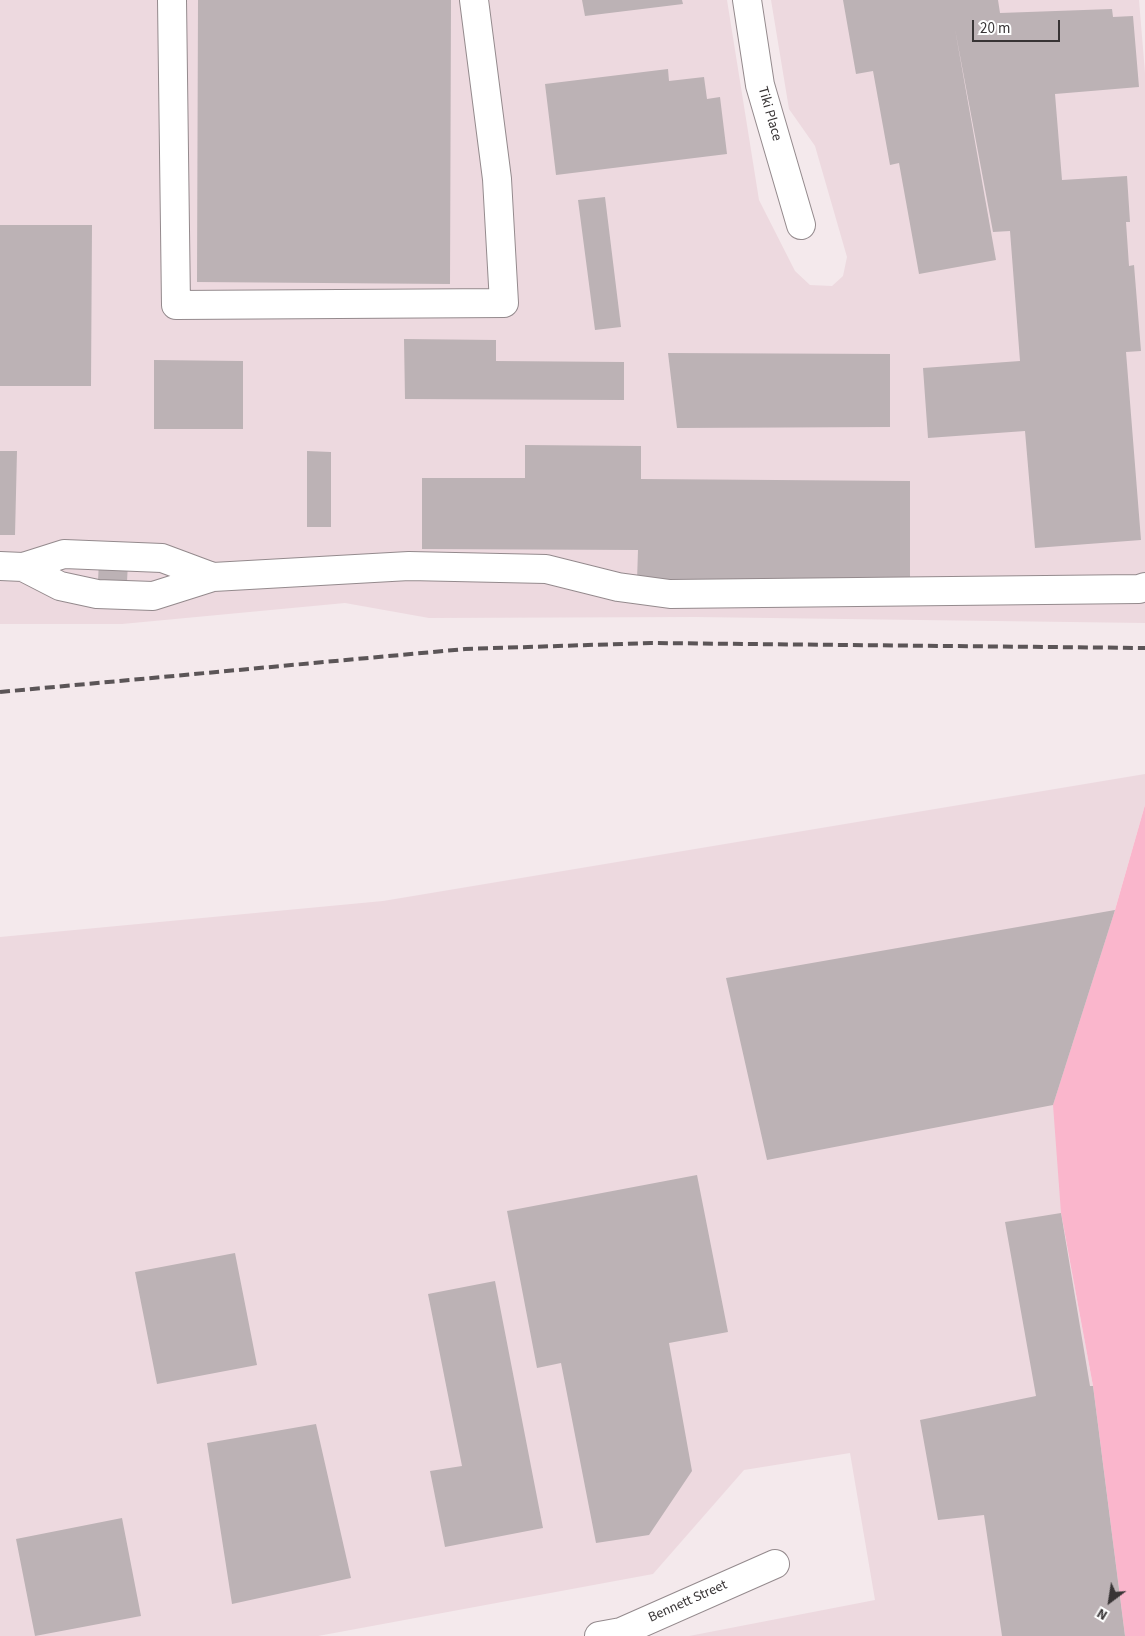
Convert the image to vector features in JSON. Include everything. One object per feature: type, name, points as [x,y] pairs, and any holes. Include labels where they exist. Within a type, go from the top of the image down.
[{"type":"street","points":[[172,0],[176,305],[504,303],[497,179],[474,0]]},
{"type":"street","name":"Tiki Place","points":[[747,0],[760,85],[801,225]]},
{"type":"street","points":[[12,566],[64,554],[162,558],[213,577]]},
{"type":"street","points":[[12,566],[60,586],[97,594],[153,596],[213,577],[409,566],[546,569],[618,587],[670,594],[1140,589],[1145,587]]},
{"type":"street","name":"Bennett Street","points":[[599,1636],[621,1632],[775,1564]]},
{"type":"shaded area","points":[[0,0],[727,0],[759,200],[795,271],[810,285],[832,286],[843,276],[847,257],[815,146],[789,109],[771,0],[1139,0],[1145,73],[1145,623],[695,617],[429,618],[345,603],[122,624],[0,624]]},
{"type":"shaded area","points":[[1145,774],[1145,805],[1115,910],[1061,1213],[1093,1386],[1125,1636],[689,1636],[875,1600],[850,1453],[744,1470],[653,1574],[318,1636],[0,1636],[0,937],[383,901]]},
{"type":"shaded area","points":[[1145,805],[1145,1636],[1125,1636],[1093,1386],[1061,1213],[1053,1105],[1115,910]]},
{"type":"building","points":[[198,0],[451,0],[450,284],[197,282]]},
{"type":"building","points":[[582,0],[682,0],[683,4],[585,16]]},
{"type":"building","points":[[843,0],[998,0],[1000,13],[1112,9],[1113,17],[1133,16],[1139,87],[1055,94],[1062,180],[1127,176],[1130,222],[1126,222],[1129,266],[1134,265],[1141,351],[1126,352],[1141,540],[1035,548],[1025,431],[928,438],[923,368],[1020,361],[1010,231],[993,232],[955,29],[996,260],[919,274],[899,163],[890,165],[873,71],[856,74]]},
{"type":"building","points":[[668,69],[669,81],[704,77],[707,99],[720,97],[727,154],[556,175],[545,84]]},
{"type":"building","points":[[605,197],[621,327],[595,330],[578,200]]},
{"type":"building","points":[[0,225],[92,225],[91,386],[0,386]]},
{"type":"building","points":[[404,339],[496,340],[496,361],[624,362],[624,400],[405,399]]},
{"type":"building","points":[[668,353],[890,354],[890,427],[677,428]]},
{"type":"building","points":[[154,360],[243,361],[243,429],[154,429]]},
{"type":"building","points":[[525,445],[641,446],[641,479],[910,481],[910,583],[637,581],[638,550],[422,549],[422,478],[525,478]]},
{"type":"building","points":[[0,451],[17,451],[15,535],[0,535]]},
{"type":"building","points":[[307,451],[331,452],[331,527],[307,527]]},
{"type":"building","points":[[99,561],[128,562],[127,582],[98,581]]},
{"type":"building","points":[[1115,910],[1053,1105],[767,1160],[726,978]]},
{"type":"building","points":[[697,1175],[728,1332],[669,1343],[692,1471],[649,1535],[596,1543],[561,1363],[537,1368],[507,1211]]},
{"type":"building","points":[[1061,1213],[1090,1386],[1093,1386],[1125,1636],[1002,1636],[984,1515],[938,1520],[920,1420],[1036,1396],[1005,1222]]},
{"type":"building","points":[[235,1253],[257,1365],[157,1384],[135,1272]]},
{"type":"building","points":[[495,1281],[543,1528],[445,1547],[430,1471],[462,1466],[428,1294]]},
{"type":"building","points":[[316,1424],[351,1578],[232,1604],[207,1443]]},
{"type":"building","points":[[122,1518],[141,1616],[35,1636],[16,1539]]},
{"type":"railway","points":[[0,692],[465,649],[651,643],[1145,648]]}]
